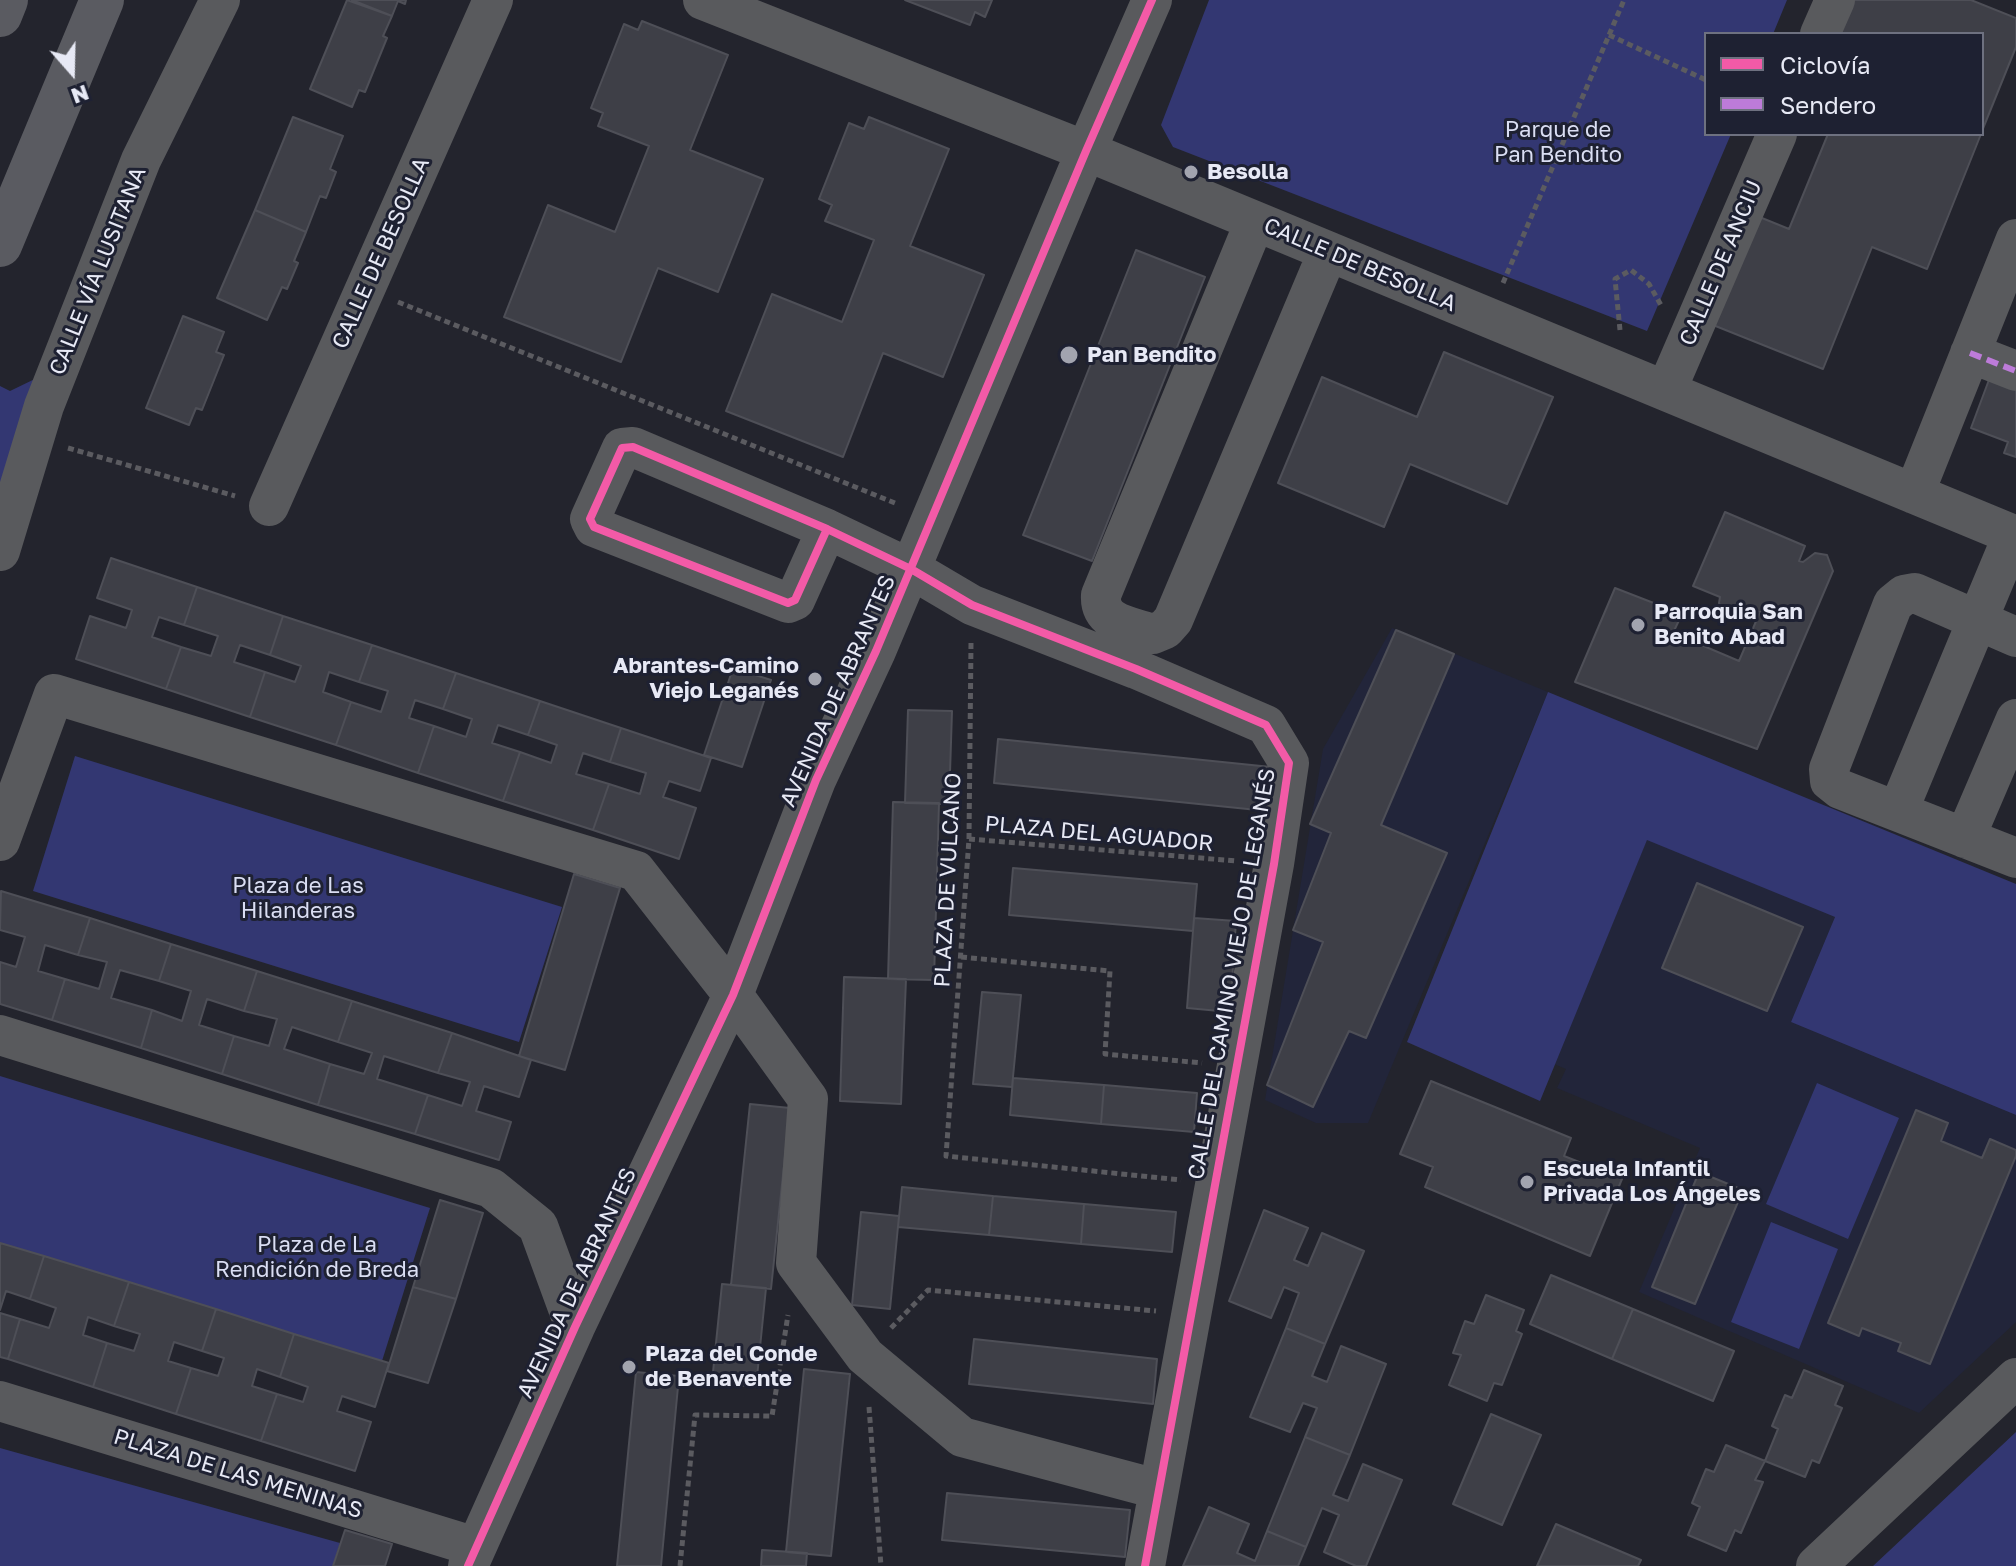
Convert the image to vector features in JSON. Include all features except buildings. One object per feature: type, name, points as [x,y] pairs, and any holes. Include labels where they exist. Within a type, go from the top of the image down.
[{"type":"main road","points":[[0,15],[6,0]]},
{"type":"main road","points":[[0,245],[102,0]]},
{"type":"street","name":"CALLE VÍA LUSITANA","points":[[0,551],[44,406],[141,160],[220,0]]},
{"type":"street","name":"CALLE DE BESOLLA","points":[[269,506],[493,0]]},
{"type":"street","name":"CALLE DE BESOLLA","points":[[703,0],[1086,151],[2014,536]]},
{"type":"street","name":"AVENIDA DE ABRANTES","points":[[472,1556],[575,1327],[733,995],[816,780],[911,569],[1152,0]]},
{"type":"street","points":[[1821,32],[1835,0]]},
{"type":"street","name":"CALLE DE ANCIU","points":[[1666,391],[1776,136]]},
{"type":"street","points":[[1255,221],[1101,595],[1100,607],[1106,617],[1153,634],[1165,629],[1173,620],[1328,252]]},
{"type":"street","points":[[1914,494],[2016,239]]},
{"type":"street","points":[[1970,353],[2016,371]]},
{"type":"street","name":"CALLE DEL CAMINO VIEJO DE LEGANÉS","points":[[827,529],[795,600],[788,603],[594,527],[590,519],[622,448],[633,447],[827,529],[911,569],[972,605],[1136,669],[1266,725],[1289,763],[1274,864],[1145,1566]]},
{"type":"street","points":[[1898,811],[2014,536]]},
{"type":"street","points":[[2016,637],[1915,593],[1904,595],[1893,604],[1829,769],[1830,781],[1840,789],[2016,858]]},
{"type":"street","points":[[0,841],[54,694],[636,871],[733,995],[808,1099],[796,1263],[865,1356],[962,1437],[1157,1489]]},
{"type":"street","points":[[1965,838],[2016,719]]},
{"type":"street","points":[[0,1035],[491,1188],[538,1226],[575,1327]]},
{"type":"street","points":[[1816,1566],[2016,1378]]},
{"type":"street","name":"PLAZA DE LAS MENINAS","points":[[0,1401],[472,1556]]},
{"type":"path","points":[[1503,284],[1624,0]]},
{"type":"path","points":[[1609,35],[1704,79]]},
{"type":"path","points":[[1620,330],[1616,318],[1615,279],[1631,270],[1649,284],[1666,315]]},
{"type":"path","points":[[392,300],[895,503]]},
{"type":"path","points":[[34,439],[269,506]]},
{"type":"path","points":[[961,957],[1110,971],[1105,1054],[1235,1067]]},
{"type":"path","points":[[680,1566],[695,1415],[772,1416],[796,1263]]},
{"type":"path","points":[[881,1566],[865,1356],[928,1290],[1189,1314]]},
{"type":"shaded area","points":[[1392,628],[1548,692],[1368,1123],[1316,1123],[1265,1100],[1323,749]]},
{"type":"shaded area","points":[[1647,839],[1835,917],[1791,1022],[2016,1115],[2016,1322],[1919,1413],[1639,1292],[1700,1148],[1557,1088],[1566,1069],[1554,1064]]},
{"type":"green space","name":"Parque de Pan Bendito","points":[[1209,0],[1787,0],[1774,32],[1704,32],[1704,136],[1730,136],[1647,331],[1173,147],[1161,125]]},
{"type":"green space","points":[[41,376],[0,504],[0,386],[10,391]]},
{"type":"green space","points":[[1548,692],[2016,884],[2016,1115],[1791,1022],[1835,917],[1647,840],[1540,1101],[1407,1042]]},
{"type":"green space","name":"Plaza de Las Hilanderas","points":[[75,756],[562,907],[519,1042],[33,891]]},
{"type":"green space","name":"Plaza de La Rendición de Breda","points":[[0,1076],[430,1208],[382,1361],[0,1243]]},
{"type":"green space","points":[[1817,1083],[1899,1118],[1848,1239],[1766,1204]]},
{"type":"green space","points":[[1771,1222],[1838,1249],[1799,1349],[1731,1322]]},
{"type":"green space","points":[[2016,1432],[2016,1566],[1873,1566]]},
{"type":"green space","points":[[0,1448],[340,1543],[333,1566],[0,1566]]},
{"type":"marked path","points":[[1970,353],[2016,371]]},
{"type":"cycle path","points":[[468,1566],[575,1327],[733,995],[816,780],[876,651],[1152,0]]},
{"type":"cycle path","points":[[827,529],[795,600],[788,603],[594,527],[590,519],[622,448],[633,447],[827,529],[911,569],[972,605],[1136,669],[1266,725],[1289,763],[1274,864],[1145,1566]]},
{"type":"place","name":"Besolla","points":[[1191,172]]},
{"type":"place","name":"Pan Bendito","points":[[1069,355]]},
{"type":"place","name":"Parroquia San Benito Abad","points":[[1638,625]]},
{"type":"place","name":"Abrantes-Camino Viejo Leganés","points":[[815,679]]},
{"type":"place","name":"Escuela Infantil Privada Los Ángeles","points":[[1527,1182]]},
{"type":"place","name":"Plaza del Conde de Benavente","points":[[629,1367]]}]
